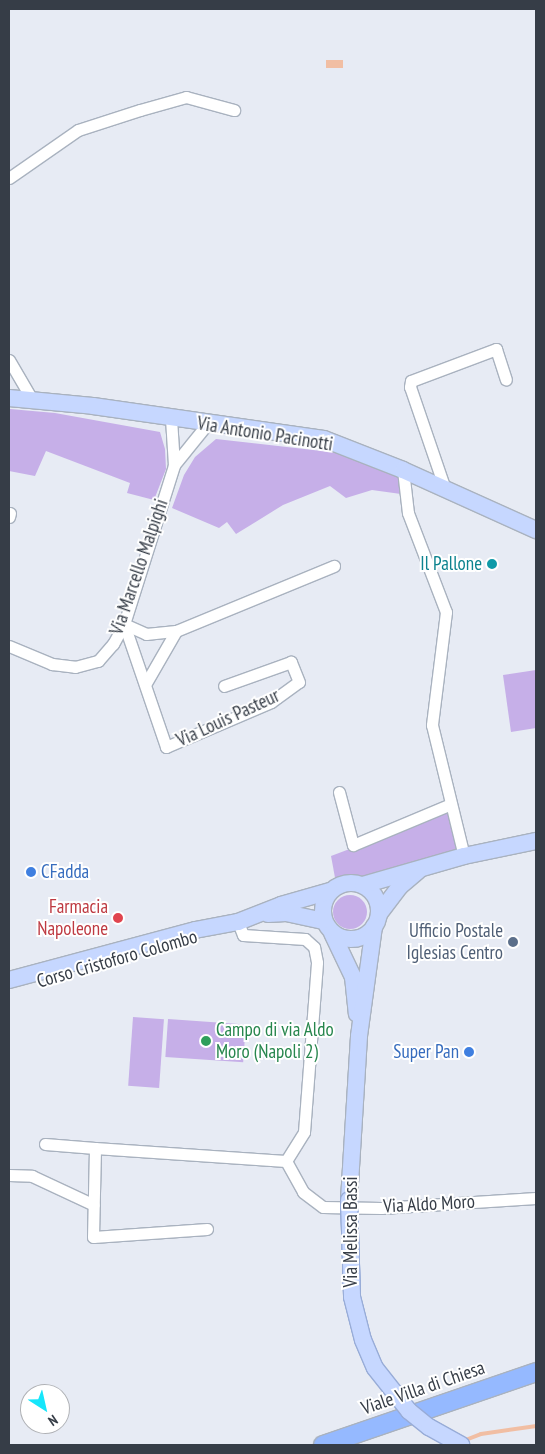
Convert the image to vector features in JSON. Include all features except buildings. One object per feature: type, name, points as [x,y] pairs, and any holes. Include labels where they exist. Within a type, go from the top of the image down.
[{"type":"main road","name":"Viale Villa di Chiesa","points":[[323,1445],[536,1372]]},
{"type":"street","points":[[9,178],[78,130],[140,110],[186,97],[234,110]]},
{"type":"street","points":[[445,489],[410,387],[411,381],[496,349],[506,379]]},
{"type":"street","points":[[9,360],[33,400]]},
{"type":"street","name":"Via Antonio Pacinotti","points":[[9,398],[324,439],[403,470],[536,530]]},
{"type":"street","name":"Via Marcello Malpighi","points":[[9,646],[52,664],[75,667],[98,661],[113,644],[124,624],[174,465],[171,419]]},
{"type":"street","name":"Via Marcello Malpighi","points":[[174,465],[208,423]]},
{"type":"street","points":[[403,470],[408,513],[446,612],[432,725],[464,856]]},
{"type":"street","points":[[124,624],[146,634],[176,631],[334,566]]},
{"type":"street","name":"Via Louis Pasteur","points":[[124,624],[146,683],[166,747],[271,702],[299,682],[291,662],[224,686]]},
{"type":"street","points":[[146,683],[176,631]]},
{"type":"street","points":[[339,792],[353,845],[451,804]]},
{"type":"street","name":"Corso Cristoforo Colombo","points":[[9,980],[231,923],[330,891],[346,883],[363,885],[464,856],[536,841]]},
{"type":"street","name":"Corso Cristoforo Colombo","points":[[261,914],[286,913],[328,927],[353,940],[363,937],[399,887],[421,868]]},
{"type":"street","points":[[363,885],[376,897],[377,920]]},
{"type":"street","points":[[328,927],[323,905],[330,891]]},
{"type":"street","name":"Via Melissa Bassi","points":[[377,920],[359,1036],[349,1200],[352,1297],[363,1340],[375,1368],[409,1411],[461,1445]]},
{"type":"street","points":[[45,1144],[286,1161],[304,1132],[317,962],[314,947],[305,939],[243,935],[231,923]]},
{"type":"street","name":"Corso Cristoforo Colombo","points":[[9,989],[218,930],[231,923]]},
{"type":"street","name":"Via Melissa Bassi","points":[[328,927],[353,977],[359,1036]]},
{"type":"street","points":[[96,1148],[93,1237],[208,1229]]},
{"type":"street","name":"Via Aldo Moro","points":[[286,1161],[303,1192],[323,1207],[381,1208],[536,1198]]},
{"type":"street","points":[[9,1175],[32,1176],[94,1204]]},
{"type":"shaded area","points":[[326,60],[343,60],[343,68],[326,68]]},
{"type":"shaded area","points":[[10,409],[55,413],[160,432],[165,449],[166,469],[154,500],[127,493],[130,483],[46,451],[35,476],[9,471]]},
{"type":"shaded area","points":[[216,439],[348,454],[401,473],[401,494],[372,490],[346,498],[330,486],[283,505],[236,534],[227,522],[219,528],[172,508],[184,475],[195,457]]},
{"type":"shaded area","points":[[536,670],[536,728],[511,732],[503,675]]},
{"type":"shaded area","points":[[448,812],[459,853],[363,883],[336,883],[331,856]]},
{"type":"shaded area","points":[[350,895],[362,900],[367,912],[362,924],[350,929],[338,924],[333,912],[338,900]]},
{"type":"shaded area","name":"Campo di via Aldo Moro (Napoli 2)","points":[[133,1017],[164,1019],[159,1088],[128,1086]]},
{"type":"shaded area","name":"Campo di via Aldo Moro (Napoli 2)","points":[[168,1019],[246,1024],[243,1062],[165,1057]]},
{"type":"waterway","points":[[463,1441],[481,1434],[536,1426]]},
{"type":"place","name":"Il Pallone","points":[[492,564]]},
{"type":"place","name":"CFadda","points":[[31,872]]},
{"type":"place","name":"Farmacia Napoleone","points":[[118,918]]},
{"type":"place","name":"Ufficio Postale Iglesias Centro","points":[[513,942]]},
{"type":"place","name":"Campo di via Aldo Moro (Napoli 2)","points":[[206,1041]]},
{"type":"place","name":"Super Pan","points":[[469,1052]]}]
